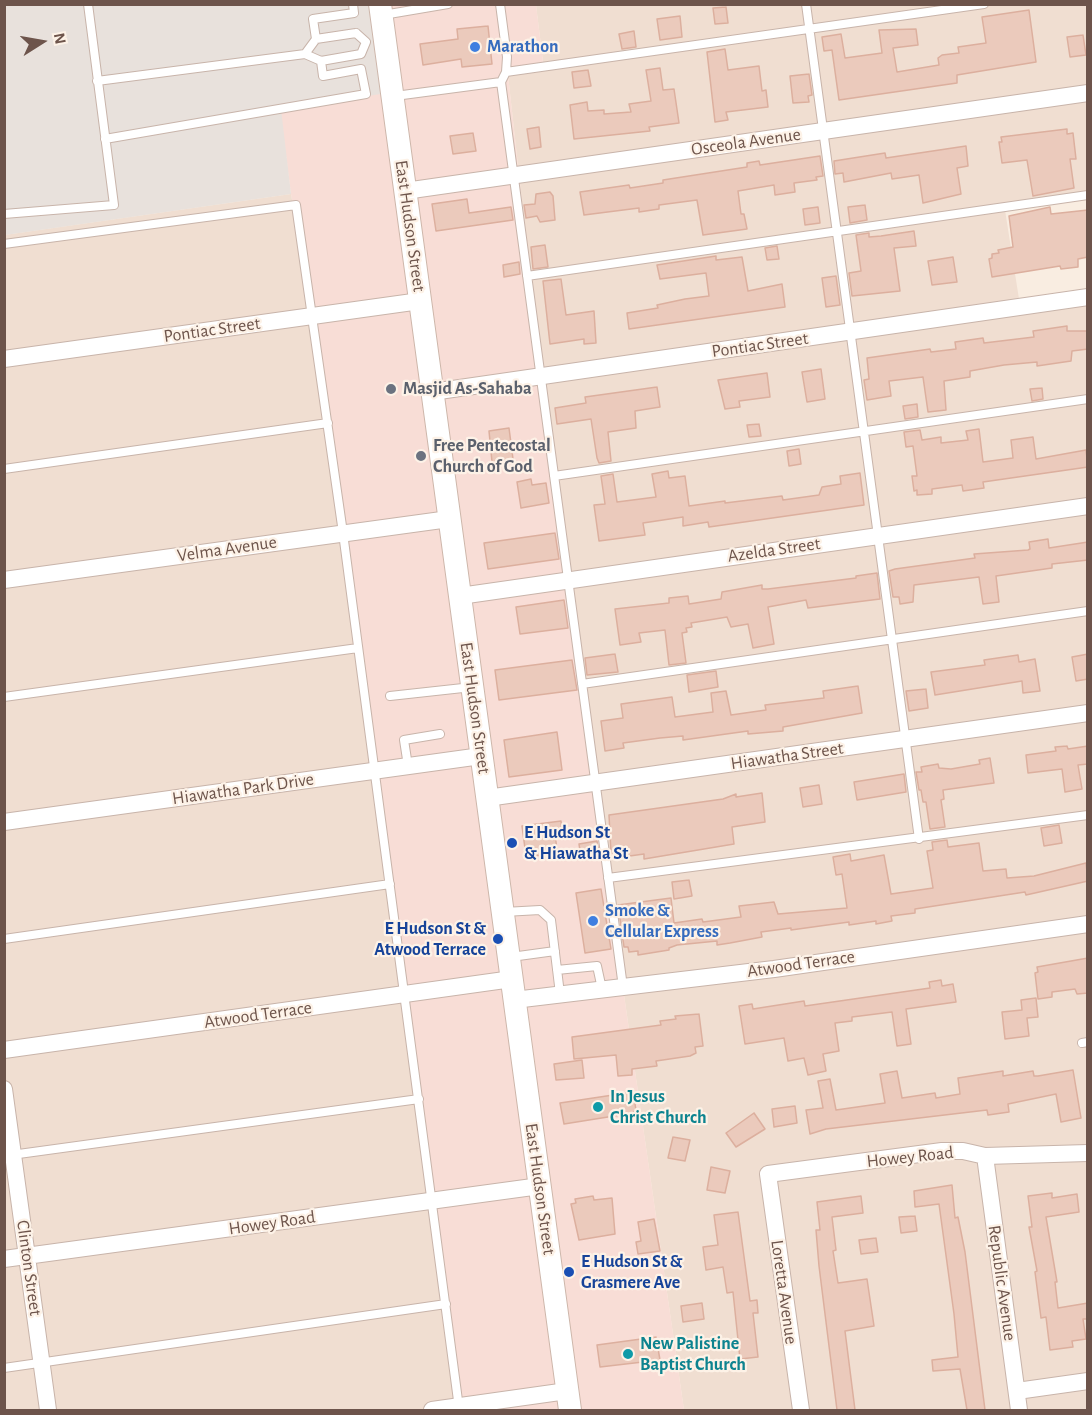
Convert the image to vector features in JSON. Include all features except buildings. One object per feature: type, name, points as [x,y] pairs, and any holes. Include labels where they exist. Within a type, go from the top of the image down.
[{"type":"main road","name":"East Hudson Street","points":[[380,10],[376,41],[392,97],[569,1401]]},
{"type":"street","name":"Osceola Avenue","points":[[405,191],[1088,93]]},
{"type":"street","name":"Pontiac Street","points":[[432,392],[1088,297]]},
{"type":"street","name":"Pontiac Street","points":[[4,358],[420,301]]},
{"type":"street","name":"Azelda Street","points":[[460,596],[1088,506]]},
{"type":"street","name":"Velma Avenue","points":[[4,580],[449,519]]},
{"type":"street","name":"Hiawatha Street","points":[[487,798],[1088,713]]},
{"type":"street","name":"Hiawatha Park Drive","points":[[4,822],[481,756]]},
{"type":"street","name":"Atwood Terrace","points":[[4,1050],[512,979],[560,994],[774,969],[1088,924]]},
{"type":"street","name":"Clinton Street","points":[[4,1089],[9,1155],[28,1256],[48,1410]]},
{"type":"street","name":"Howey Road","points":[[768,1174],[942,1151],[963,1151],[985,1156],[1088,1153]]},
{"type":"street","name":"Republic Avenue","points":[[985,1156],[1019,1410]]},
{"type":"street","name":"Loretta Avenue","points":[[768,1174],[801,1410]]},
{"type":"street","name":"Howey Road","points":[[4,1259],[540,1186]]},
{"type":"street","points":[[1017,1392],[1088,1381]]},
{"type":"street","points":[[432,1410],[569,1401]]},
{"type":"lane","points":[[4,214],[114,205],[88,4]]},
{"type":"lane","points":[[305,54],[316,39],[313,19],[354,13],[353,4]]},
{"type":"lane","points":[[380,10],[448,4]]},
{"type":"lane","points":[[500,4],[507,57],[506,72],[501,82],[623,987]]},
{"type":"lane","points":[[806,4],[876,536],[919,839]]},
{"type":"lane","points":[[506,72],[984,4]]},
{"type":"lane","points":[[97,81],[305,54],[321,61],[361,54],[376,41],[356,33],[316,39]]},
{"type":"lane","points":[[105,140],[366,94],[361,69],[324,76],[321,61]]},
{"type":"lane","points":[[392,97],[501,82]]},
{"type":"lane","points":[[527,276],[1088,195]]},
{"type":"lane","points":[[4,244],[296,205],[343,533],[459,1409]]},
{"type":"lane","points":[[554,476],[1088,399]]},
{"type":"lane","points":[[4,469],[328,423]]},
{"type":"lane","points":[[582,684],[1088,611]]},
{"type":"lane","points":[[4,697],[358,648]]},
{"type":"lane","points":[[390,696],[472,687]]},
{"type":"lane","points":[[408,766],[404,740],[440,734]]},
{"type":"lane","points":[[608,878],[919,839],[1088,815]]},
{"type":"lane","points":[[4,939],[390,884]]},
{"type":"lane","points":[[503,912],[540,910],[551,920],[560,994]]},
{"type":"lane","points":[[512,979],[555,951]]},
{"type":"lane","points":[[557,970],[597,966],[602,989]]},
{"type":"lane","points":[[9,1155],[419,1099]]},
{"type":"lane","points":[[4,1368],[446,1304]]},
{"type":"shaded area","points":[[4,5],[382,5],[394,92],[281,109],[291,194],[5,235]]},
{"type":"shaded area","points":[[382,5],[536,5],[544,70],[508,75],[541,374],[624,995],[684,1410],[460,1410],[313,315],[291,194],[280,109]]},
{"type":"shaded area","points":[[536,5],[1087,5],[1087,196],[1005,210],[1019,299],[1087,290],[1087,1410],[684,1410],[624,995],[541,374],[508,75],[544,70]]},
{"type":"shaded area","points":[[291,194],[313,315],[460,1410],[5,1410],[4,235]]},
{"type":"place","name":"Marathon","points":[[475,47]]},
{"type":"place","name":"Masjid As-Sahaba","points":[[391,389]]},
{"type":"place","name":"Free Pentecostal Church of God","points":[[421,456]]},
{"type":"place","name":"E Hudson St & Hiawatha St","points":[[512,843]]},
{"type":"place","name":"Smoke & Cellular Express","points":[[593,921]]},
{"type":"place","name":"E Hudson St & Atwood Terrace","points":[[498,939]]},
{"type":"place","name":"In Jesus Christ Church","points":[[598,1107]]},
{"type":"place","name":"E Hudson St & Grasmere Ave","points":[[569,1272]]},
{"type":"place","name":"New Palistine Baptist Church","points":[[628,1354]]}]
